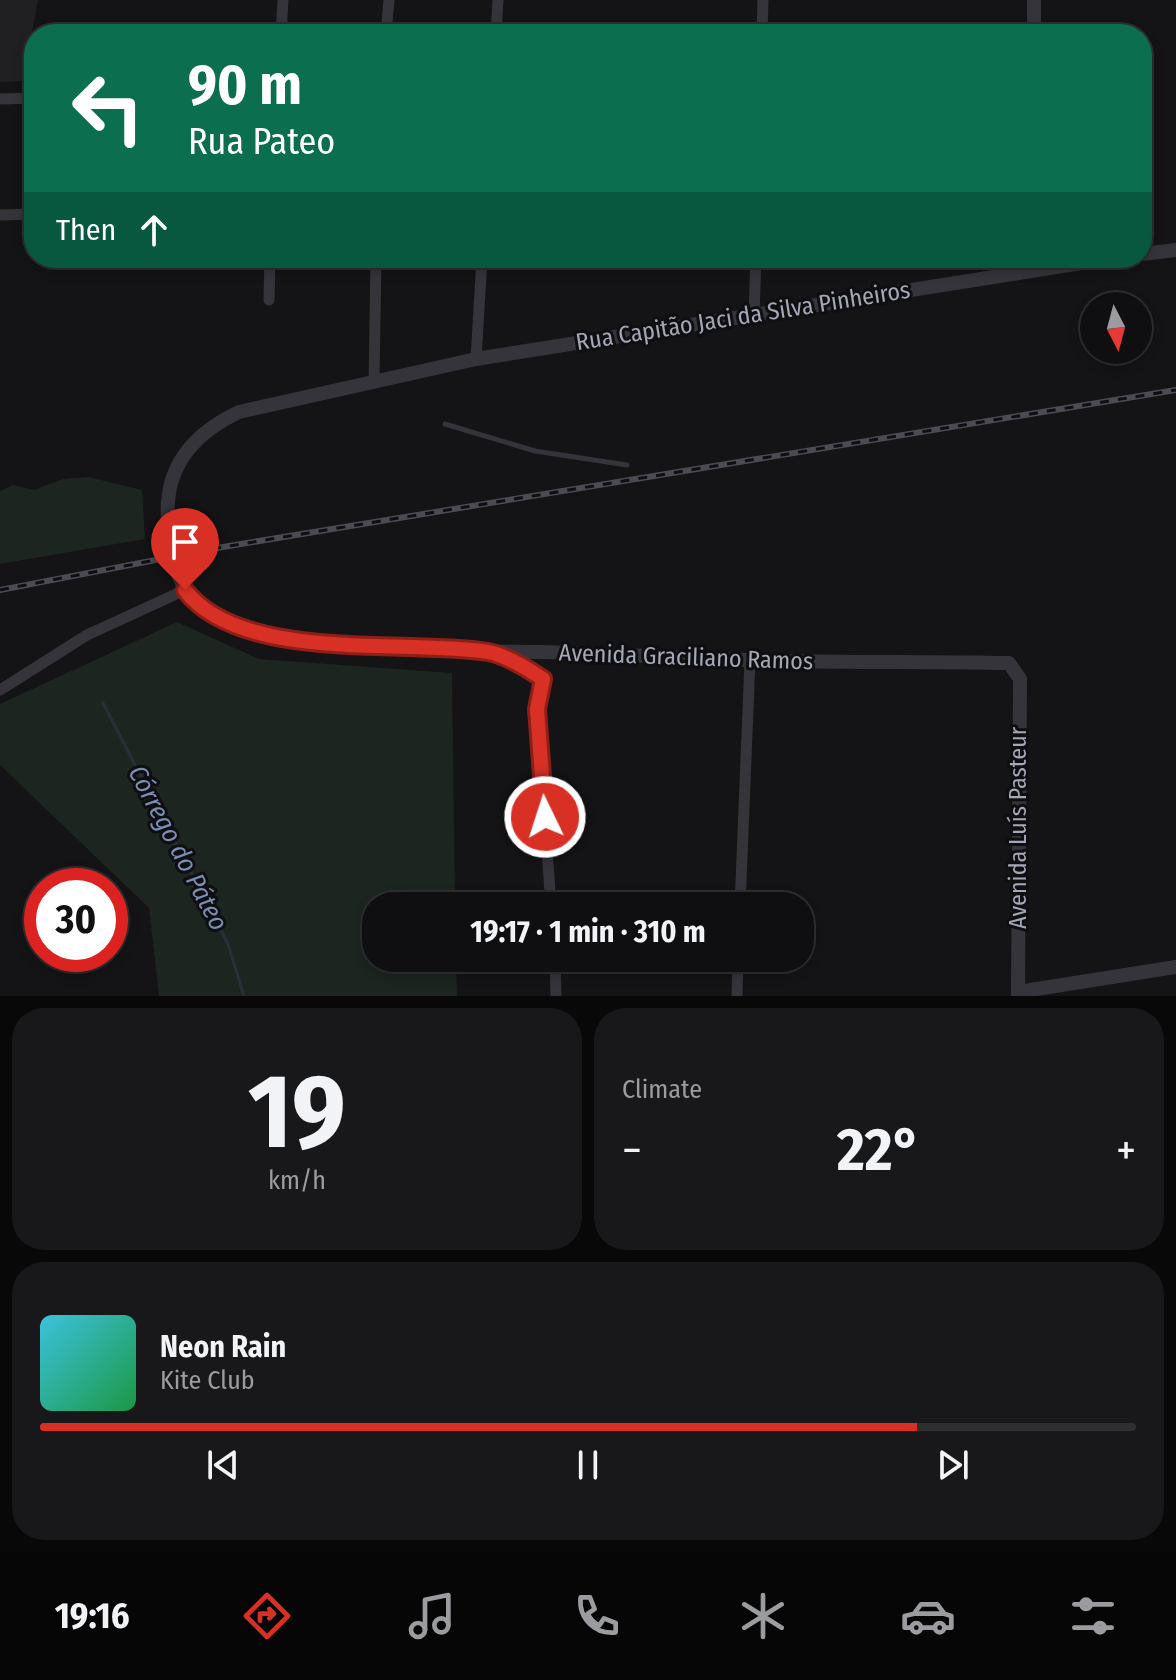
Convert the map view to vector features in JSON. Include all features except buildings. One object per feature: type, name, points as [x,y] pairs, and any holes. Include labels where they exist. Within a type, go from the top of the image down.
[{"type":"street","points":[[282,24],[283,0]]},
{"type":"street","points":[[387,24],[389,0]]},
{"type":"street","points":[[497,24],[498,0]]},
{"type":"street","points":[[762,24],[763,0]]},
{"type":"street","points":[[1034,0],[1034,24]]},
{"type":"street","points":[[0,99],[24,98]]},
{"type":"street","points":[[0,215],[24,214]]},
{"type":"street","points":[[1152,253],[1176,250]]},
{"type":"street","points":[[269,300],[270,268]]},
{"type":"street","points":[[0,690],[87,635],[185,590],[179,576],[168,498],[175,471],[196,439],[210,426],[239,412],[374,382],[376,268]]},
{"type":"street","points":[[476,359],[481,268]]},
{"type":"street","points":[[754,315],[756,268]]},
{"type":"street","name":"Rua Capitão Jaci da Silva Pinheiros","points":[[374,382],[476,359],[754,315],[1012,268]]},
{"type":"street","name":"Avenida Graciliano Ramos","points":[[185,590],[203,609],[217,617],[268,633],[337,645],[750,660],[1009,663]]},
{"type":"street","points":[[491,652],[543,679],[537,709],[550,892]]},
{"type":"street","points":[[741,892],[750,660]]},
{"type":"street","name":"Avenida Luís Pasteur","points":[[1009,663],[1020,679],[1018,994]]},
{"type":"street","points":[[1018,994],[1176,967]]},
{"type":"street","points":[[555,972],[556,996]]},
{"type":"street","points":[[737,996],[738,972]]},
{"type":"lane","points":[[445,424],[535,451],[627,465]]},
{"type":"shaded area","points":[[0,0],[38,0],[34,24],[24,24],[23,81],[0,82]]},
{"type":"shaded area","points":[[89,477],[142,490],[145,539],[0,564],[0,491],[13,485],[34,490],[63,479]]},
{"type":"shaded area","points":[[177,622],[259,659],[452,673],[455,892],[362,892],[362,972],[456,972],[457,996],[159,996],[149,908],[128,888],[128,868],[107,868],[0,765],[0,704]]},
{"type":"waterway","name":"Córrego do Páteo","points":[[103,703],[228,944],[244,996]]},
{"type":"railway","points":[[0,590],[223,547],[1176,390]]},
{"type":"route","points":[[185,590],[203,609],[217,617],[268,633],[337,645],[491,652],[532,671],[543,679],[537,709],[545,817]]}]
